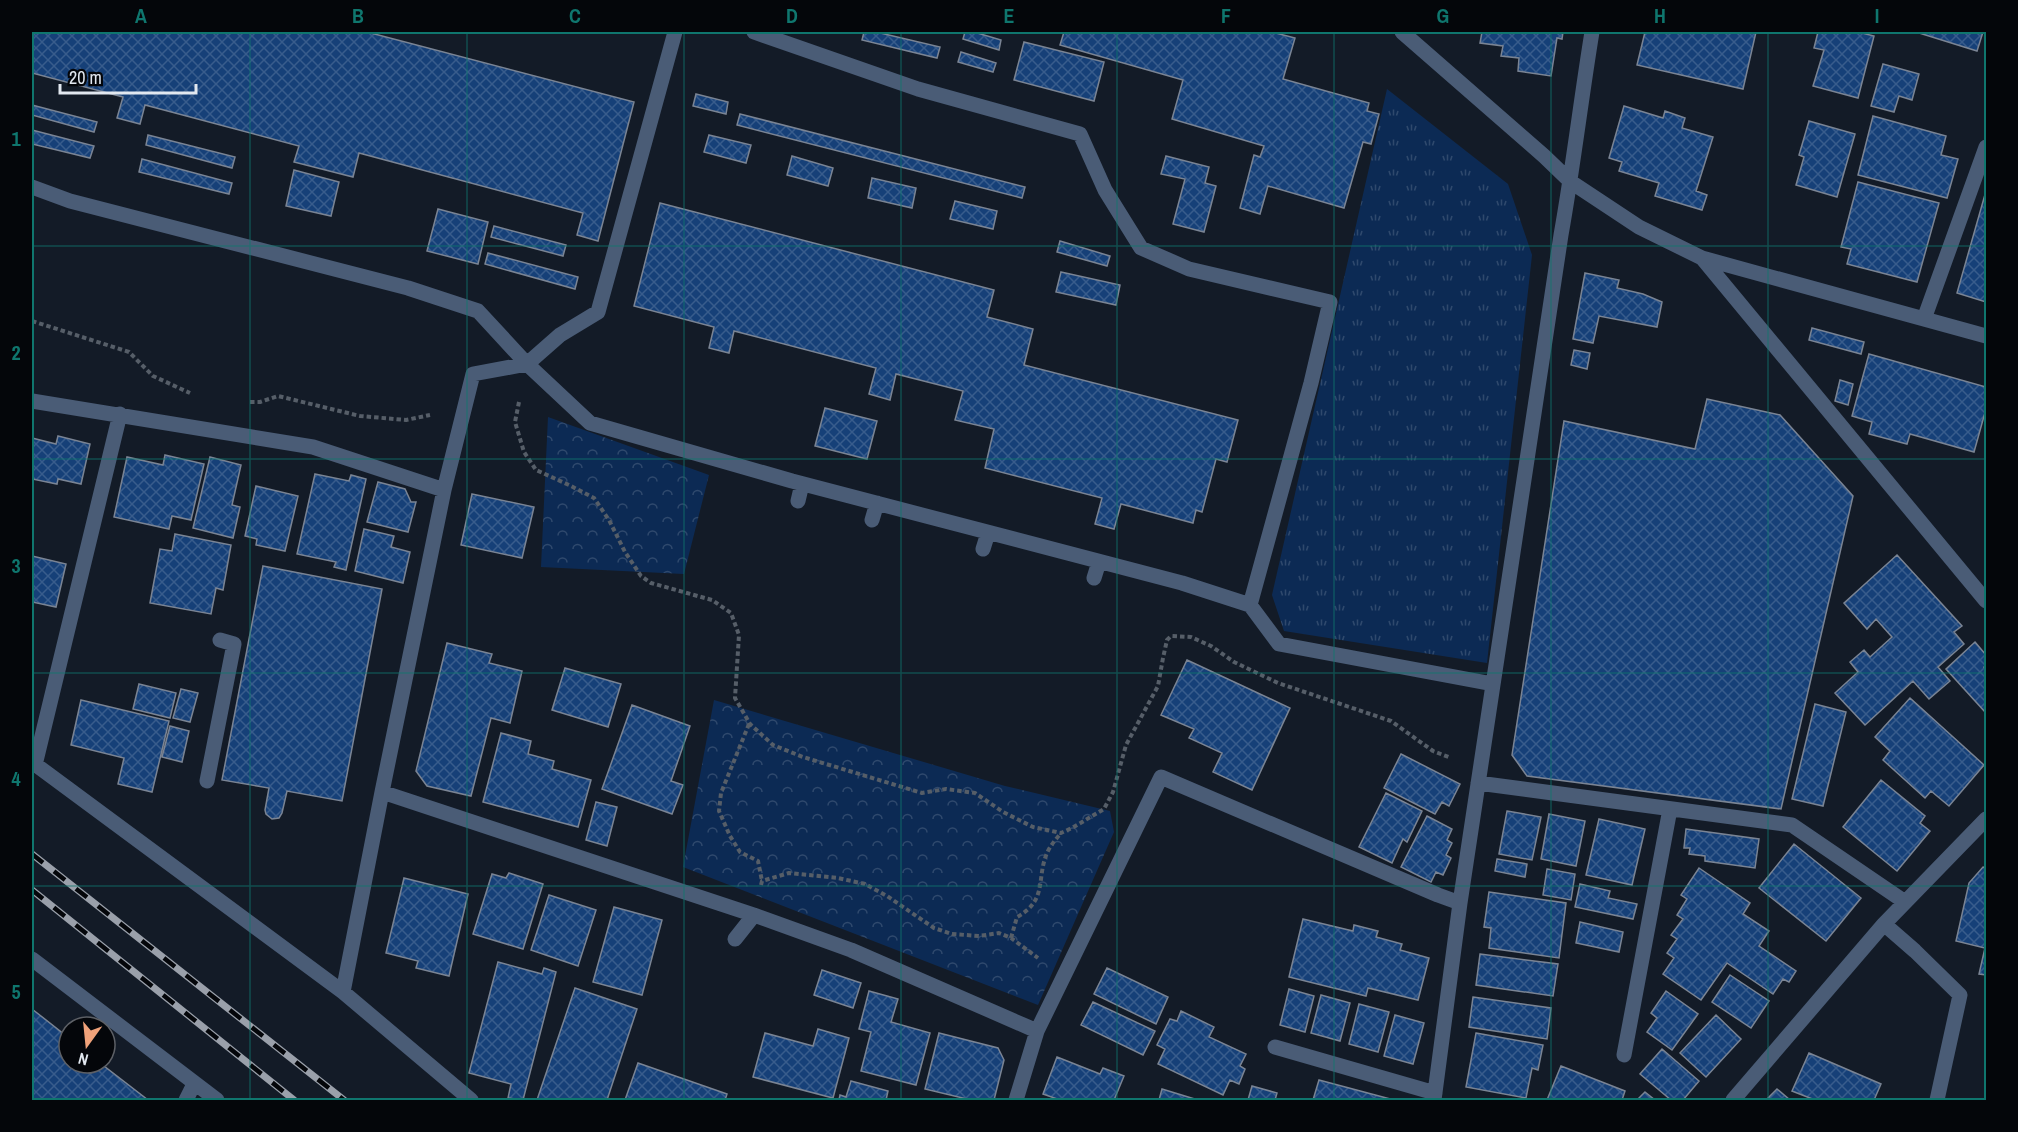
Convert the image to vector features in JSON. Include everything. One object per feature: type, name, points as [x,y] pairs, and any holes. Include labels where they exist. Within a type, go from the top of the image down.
[{"type":"street","points":[[343,992],[444,490],[473,374],[527,364],[560,335],[598,312],[675,32]]},
{"type":"street","points":[[1402,32],[1570,182],[1639,227],[1702,258],[1986,336]]},
{"type":"street","points":[[1275,1047],[1434,1097],[1460,903],[1570,182],[1577,121],[1593,32]]},
{"type":"street","points":[[761,33],[918,89],[1080,134],[1105,190],[1141,248],[1189,269],[1330,302],[1311,383],[1250,605]]},
{"type":"street","points":[[1923,319],[1986,147]]},
{"type":"street","points":[[32,187],[70,201],[403,286],[478,311],[527,364],[590,423],[802,484],[1182,583],[1250,605],[1279,644],[1493,684]]},
{"type":"street","points":[[1702,258],[1986,601]]},
{"type":"street","points":[[32,401],[313,447],[444,490]]},
{"type":"street","points":[[120,414],[81,600],[33,763],[343,992],[471,1101]]},
{"type":"street","points":[[798,501],[802,484]]},
{"type":"street","points":[[872,520],[877,503]]},
{"type":"street","points":[[983,549],[988,533]]},
{"type":"street","points":[[1094,578],[1099,562]]},
{"type":"street","points":[[207,781],[234,644],[220,640]]},
{"type":"street","points":[[1479,776],[1670,809],[1792,825],[1905,902]]},
{"type":"street","points":[[1016,1101],[1037,1031],[1161,777],[1460,903]]},
{"type":"street","points":[[382,792],[754,915],[851,950],[1037,1031]]},
{"type":"street","points":[[1624,1055],[1670,809]]},
{"type":"street","points":[[1732,1101],[1884,924],[1986,819]]},
{"type":"street","points":[[735,939],[754,915]]},
{"type":"street","points":[[1884,924],[1960,995],[1937,1101]]},
{"type":"street","points":[[32,958],[217,1101]]},
{"type":"street","points":[[186,1101],[195,1084]]},
{"type":"path","points":[[32,321],[129,352],[153,375],[191,393]]},
{"type":"path","points":[[527,364],[515,422],[524,452],[536,470],[594,498],[641,576],[651,583],[712,600],[731,614],[740,635],[735,698],[750,724],[773,745],[803,758],[922,793],[946,789],[975,792],[1004,812],[1033,827],[1061,833]]},
{"type":"path","points":[[241,403],[260,402],[278,396],[360,416],[406,420],[465,407]]},
{"type":"path","points":[[1011,938],[1017,916],[1029,910],[1036,900],[1047,854],[1061,833],[1104,809],[1113,792],[1126,745],[1158,686],[1167,640],[1171,636],[1191,637],[1211,646],[1234,662],[1278,683],[1391,721],[1433,752],[1479,776]]},
{"type":"path","points":[[750,724],[721,793],[719,811],[740,852],[758,861],[762,881],[754,915]]},
{"type":"path","points":[[762,881],[789,873],[828,876],[865,884],[934,928],[978,936],[999,933],[1011,938],[1062,977]]},
{"type":"green space","points":[[1387,89],[1508,184],[1532,255],[1487,663],[1284,631],[1272,595]]},
{"type":"green space","points":[[548,417],[709,475],[684,574],[541,567]]},
{"type":"green space","points":[[714,700],[1005,786],[1110,811],[1114,832],[1038,1005],[683,867]]},
{"type":"building","points":[[32,32],[367,32],[634,102],[598,241],[577,235],[583,213],[359,153],[353,177],[294,162],[299,146],[145,105],[140,124],[117,118],[123,97],[32,73]]},
{"type":"building","points":[[864,32],[876,32],[940,47],[937,58],[862,40]]},
{"type":"building","points":[[965,32],[974,32],[1001,40],[999,50],[963,39]]},
{"type":"building","points":[[1064,32],[1272,32],[1295,38],[1283,79],[1369,103],[1367,111],[1379,114],[1371,144],[1363,142],[1344,208],[1268,186],[1260,214],[1240,208],[1254,155],[1260,157],[1264,146],[1172,119],[1183,80],[1060,45]]},
{"type":"building","points":[[1482,32],[1563,32],[1562,39],[1557,38],[1551,76],[1518,71],[1519,58],[1501,56],[1503,46],[1480,43]]},
{"type":"building","points":[[1645,32],[1756,32],[1743,89],[1637,65]]},
{"type":"building","points":[[1818,32],[1858,32],[1874,36],[1858,98],[1813,86],[1824,50],[1814,48]]},
{"type":"building","points":[[1916,32],[1983,32],[1977,51]]},
{"type":"building","points":[[1024,42],[1104,62],[1094,101],[1014,80]]},
{"type":"building","points":[[961,52],[996,63],[993,72],[958,62]]},
{"type":"building","points":[[1883,64],[1919,74],[1912,100],[1899,96],[1894,112],[1871,106]]},
{"type":"building","points":[[696,94],[728,102],[726,114],[693,106]]},
{"type":"building","points":[[32,105],[97,122],[94,132],[32,115]]},
{"type":"building","points":[[1624,106],[1663,118],[1665,111],[1685,118],[1682,128],[1713,137],[1696,191],[1707,195],[1702,210],[1655,196],[1659,183],[1619,171],[1622,162],[1609,158]]},
{"type":"building","points":[[740,114],[1025,187],[1022,198],[737,125]]},
{"type":"building","points":[[1873,116],[1946,136],[1941,155],[1958,159],[1947,198],[1858,175]]},
{"type":"building","points":[[1809,121],[1855,134],[1837,197],[1796,185],[1804,157],[1799,155]]},
{"type":"building","points":[[32,130],[94,146],[90,158],[32,144]]},
{"type":"building","points":[[148,135],[235,157],[232,168],[146,145]]},
{"type":"building","points":[[709,135],[751,145],[746,163],[704,152]]},
{"type":"building","points":[[792,156],[833,168],[828,186],[787,175]]},
{"type":"building","points":[[1166,156],[1209,167],[1205,183],[1216,186],[1204,232],[1173,224],[1185,179],[1161,174]]},
{"type":"building","points":[[142,159],[232,183],[229,194],[139,172]]},
{"type":"building","points":[[294,170],[339,182],[331,216],[286,206]]},
{"type":"building","points":[[872,178],[916,188],[912,208],[868,198]]},
{"type":"building","points":[[1858,182],[1939,203],[1917,282],[1847,264],[1851,249],[1841,247]]},
{"type":"building","points":[[1986,191],[1986,302],[1957,293]]},
{"type":"building","points":[[955,201],[997,211],[993,229],[950,219]]},
{"type":"building","points":[[660,203],[994,290],[987,317],[1033,329],[1024,365],[1238,420],[1227,462],[1216,459],[1202,512],[1196,510],[1193,523],[1121,504],[1114,529],[1095,524],[1102,498],[985,468],[994,429],[955,420],[963,391],[896,374],[890,400],[869,394],[876,368],[734,331],[729,353],[709,348],[714,327],[634,306]]},
{"type":"building","points":[[438,209],[488,222],[478,264],[427,251]]},
{"type":"building","points":[[494,226],[566,245],[563,256],[491,237]]},
{"type":"building","points":[[1060,241],[1110,256],[1107,266],[1057,252]]},
{"type":"building","points":[[488,253],[578,277],[575,289],[485,264]]},
{"type":"building","points":[[1061,272],[1120,285],[1116,305],[1056,292]]},
{"type":"building","points":[[1585,273],[1619,280],[1617,288],[1643,294],[1662,302],[1657,327],[1599,316],[1593,343],[1573,339]]},
{"type":"building","points":[[1812,328],[1864,342],[1861,354],[1809,340]]},
{"type":"building","points":[[1574,350],[1590,353],[1587,369],[1571,365]]},
{"type":"building","points":[[1869,354],[1986,387],[1986,409],[1974,452],[1910,434],[1907,444],[1869,434],[1872,422],[1852,416]]},
{"type":"building","points":[[1840,380],[1853,384],[1848,405],[1835,401]]},
{"type":"building","points":[[1707,399],[1780,415],[1853,496],[1781,809],[1527,776],[1512,755],[1564,421],[1695,449]]},
{"type":"building","points":[[825,408],[877,421],[867,459],[815,446]]},
{"type":"building","points":[[58,436],[90,444],[81,484],[58,479],[57,484],[32,479],[32,438],[56,444]]},
{"type":"building","points":[[165,455],[204,464],[191,520],[172,516],[169,529],[114,517],[127,457],[163,465]]},
{"type":"building","points":[[210,457],[241,465],[232,505],[240,507],[233,538],[193,528]]},
{"type":"building","points":[[315,474],[349,481],[351,475],[366,479],[346,570],[334,567],[336,562],[297,554]]},
{"type":"building","points":[[378,482],[405,489],[411,502],[416,502],[408,532],[367,522]]},
{"type":"building","points":[[256,486],[298,496],[285,551],[256,545],[257,539],[245,536]]},
{"type":"building","points":[[472,494],[534,507],[522,558],[461,545]]},
{"type":"building","points":[[364,529],[394,536],[391,547],[410,552],[403,583],[355,571]]},
{"type":"building","points":[[175,534],[231,545],[223,590],[216,588],[211,614],[150,603],[160,549],[172,551]]},
{"type":"building","points":[[1897,555],[1962,626],[1954,632],[1964,644],[1938,667],[1950,681],[1929,699],[1913,681],[1865,725],[1835,693],[1858,672],[1850,662],[1864,650],[1870,657],[1892,637],[1876,619],[1867,629],[1844,603]]},
{"type":"building","points":[[32,556],[66,564],[56,607],[32,602]]},
{"type":"building","points":[[263,566],[382,589],[342,801],[287,791],[282,813],[279,818],[272,819],[265,810],[269,788],[222,780]]},
{"type":"building","points":[[1975,642],[1986,655],[1984,667],[1986,670],[1986,713],[1946,669]]},
{"type":"building","points":[[447,643],[492,654],[489,663],[522,671],[510,723],[491,718],[471,796],[427,786],[416,771]]},
{"type":"building","points":[[1187,660],[1290,708],[1252,790],[1213,772],[1222,753],[1189,738],[1194,729],[1161,715]]},
{"type":"building","points":[[565,668],[621,684],[608,727],[552,710]]},
{"type":"building","points":[[139,684],[176,693],[170,718],[133,709]]},
{"type":"building","points":[[181,689],[198,693],[190,722],[173,718]]},
{"type":"building","points":[[1910,698],[1984,765],[1949,806],[1931,791],[1925,798],[1883,760],[1890,751],[1875,737]]},
{"type":"building","points":[[81,700],[169,721],[152,792],[118,784],[124,758],[71,745]]},
{"type":"building","points":[[1815,704],[1846,712],[1823,806],[1792,799]]},
{"type":"building","points":[[632,705],[690,726],[671,781],[683,785],[672,814],[602,789]]},
{"type":"building","points":[[170,726],[189,731],[182,762],[162,757]]},
{"type":"building","points":[[501,733],[531,741],[528,754],[554,761],[552,769],[591,780],[578,827],[483,802]]},
{"type":"building","points":[[1401,754],[1460,784],[1449,806],[1442,802],[1435,814],[1384,788]]},
{"type":"building","points":[[1881,780],[1925,816],[1920,823],[1930,831],[1897,871],[1843,827]]},
{"type":"building","points":[[1386,793],[1422,811],[1407,842],[1403,839],[1392,863],[1359,847]]},
{"type":"building","points":[[596,802],[617,807],[607,846],[586,840]]},
{"type":"building","points":[[1507,811],[1541,817],[1532,860],[1499,854]]},
{"type":"building","points":[[1549,814],[1585,821],[1576,866],[1541,859]]},
{"type":"building","points":[[1427,816],[1452,829],[1447,840],[1452,843],[1446,855],[1451,858],[1443,875],[1436,872],[1431,882],[1401,867]]},
{"type":"building","points":[[1599,819],[1645,829],[1632,885],[1586,875]]},
{"type":"building","points":[[1686,829],[1759,839],[1755,868],[1705,861],[1705,856],[1689,854],[1690,848],[1684,848]]},
{"type":"building","points":[[1794,844],[1861,898],[1826,941],[1759,888]]},
{"type":"building","points":[[1497,859],[1527,864],[1525,877],[1495,871]]},
{"type":"building","points":[[1983,867],[1986,868],[1986,975],[1979,974],[1985,948],[1956,941],[1969,883]]},
{"type":"building","points":[[1699,868],[1750,903],[1743,914],[1769,931],[1759,946],[1796,971],[1789,982],[1783,979],[1773,994],[1727,963],[1701,1000],[1663,974],[1674,958],[1667,953],[1677,939],[1671,935],[1683,919],[1677,915],[1687,899],[1681,895]]},
{"type":"building","points":[[1547,869],[1575,874],[1571,900],[1543,895]]},
{"type":"building","points":[[509,873],[543,884],[523,949],[473,934],[492,874],[506,878]]},
{"type":"building","points":[[404,878],[468,894],[449,976],[416,968],[418,961],[386,953]]},
{"type":"building","points":[[1580,884],[1610,891],[1608,898],[1637,904],[1633,919],[1575,907]]},
{"type":"building","points":[[1489,892],[1566,903],[1559,958],[1489,948],[1491,928],[1484,927]]},
{"type":"building","points":[[549,895],[596,910],[578,966],[531,950]]},
{"type":"building","points":[[614,907],[662,920],[642,995],[593,982]]},
{"type":"building","points":[[1303,919],[1353,931],[1354,925],[1378,931],[1376,937],[1402,944],[1400,950],[1429,958],[1418,1000],[1368,988],[1366,996],[1289,977]]},
{"type":"building","points":[[1580,922],[1623,932],[1619,952],[1576,943]]},
{"type":"building","points":[[1480,954],[1558,964],[1553,996],[1476,985]]},
{"type":"building","points":[[498,962],[542,974],[544,968],[556,972],[523,1100],[508,1098],[511,1084],[469,1073]]},
{"type":"building","points":[[1107,968],[1168,997],[1156,1024],[1094,994]]},
{"type":"building","points":[[822,970],[861,983],[853,1008],[814,995]]},
{"type":"building","points":[[1730,975],[1769,1001],[1751,1028],[1712,1002]]},
{"type":"building","points":[[575,988],[637,1009],[607,1100],[537,1100]]},
{"type":"building","points":[[1289,989],[1314,996],[1305,1032],[1280,1025]]},
{"type":"building","points":[[869,991],[898,999],[891,1022],[930,1033],[916,1085],[861,1071],[871,1032],[859,1029]]},
{"type":"building","points":[[1666,991],[1698,1014],[1672,1050],[1647,1032],[1657,1018],[1651,1013]]},
{"type":"building","points":[[1321,995],[1350,1003],[1340,1041],[1311,1033]]},
{"type":"building","points":[[1473,997],[1551,1008],[1547,1039],[1469,1027]]},
{"type":"building","points":[[1093,1002],[1155,1031],[1143,1055],[1081,1025]]},
{"type":"building","points":[[1359,1004],[1389,1012],[1378,1052],[1349,1044]]},
{"type":"building","points":[[32,1009],[57,1029],[57,1075],[116,1075],[148,1100],[32,1100]]},
{"type":"building","points":[[1181,1011],[1214,1027],[1209,1037],[1246,1054],[1240,1066],[1245,1069],[1239,1084],[1230,1080],[1223,1095],[1158,1064],[1165,1049],[1157,1045],[1170,1019],[1177,1021]]},
{"type":"building","points":[[1395,1015],[1424,1023],[1413,1064],[1384,1056]]},
{"type":"building","points":[[1716,1015],[1741,1039],[1706,1077],[1680,1053]]},
{"type":"building","points":[[818,1029],[849,1038],[833,1098],[753,1077],[765,1033],[813,1046]]},
{"type":"building","points":[[939,1033],[998,1048],[1004,1060],[994,1100],[971,1100],[925,1089]]},
{"type":"building","points":[[1476,1033],[1543,1045],[1538,1070],[1532,1068],[1526,1098],[1466,1087]]},
{"type":"building","points":[[1662,1049],[1699,1081],[1683,1100],[1671,1100],[1640,1074]]},
{"type":"building","points":[[1809,1053],[1881,1084],[1874,1100],[1815,1100],[1792,1091]]},
{"type":"building","points":[[1057,1057],[1100,1074],[1103,1068],[1124,1076],[1114,1100],[1060,1100],[1043,1094]]},
{"type":"building","points":[[638,1063],[727,1094],[725,1100],[625,1100]]},
{"type":"building","points":[[1561,1066],[1625,1091],[1622,1100],[1547,1100]]},
{"type":"building","points":[[1319,1080],[1394,1100],[1313,1100]]},
{"type":"building","points":[[851,1081],[888,1091],[886,1100],[839,1100],[840,1095],[846,1097]]},
{"type":"building","points":[[1252,1086],[1277,1093],[1275,1100],[1248,1100]]},
{"type":"building","points":[[1162,1089],[1198,1100],[1159,1100]]},
{"type":"building","points":[[1777,1089],[1790,1100],[1766,1100]]},
{"type":"building","points":[[1645,1092],[1655,1100],[1637,1100]]},
{"type":"railway","points":[[32,854],[344,1100]]},
{"type":"railway","points":[[32,890],[294,1100]]}]
